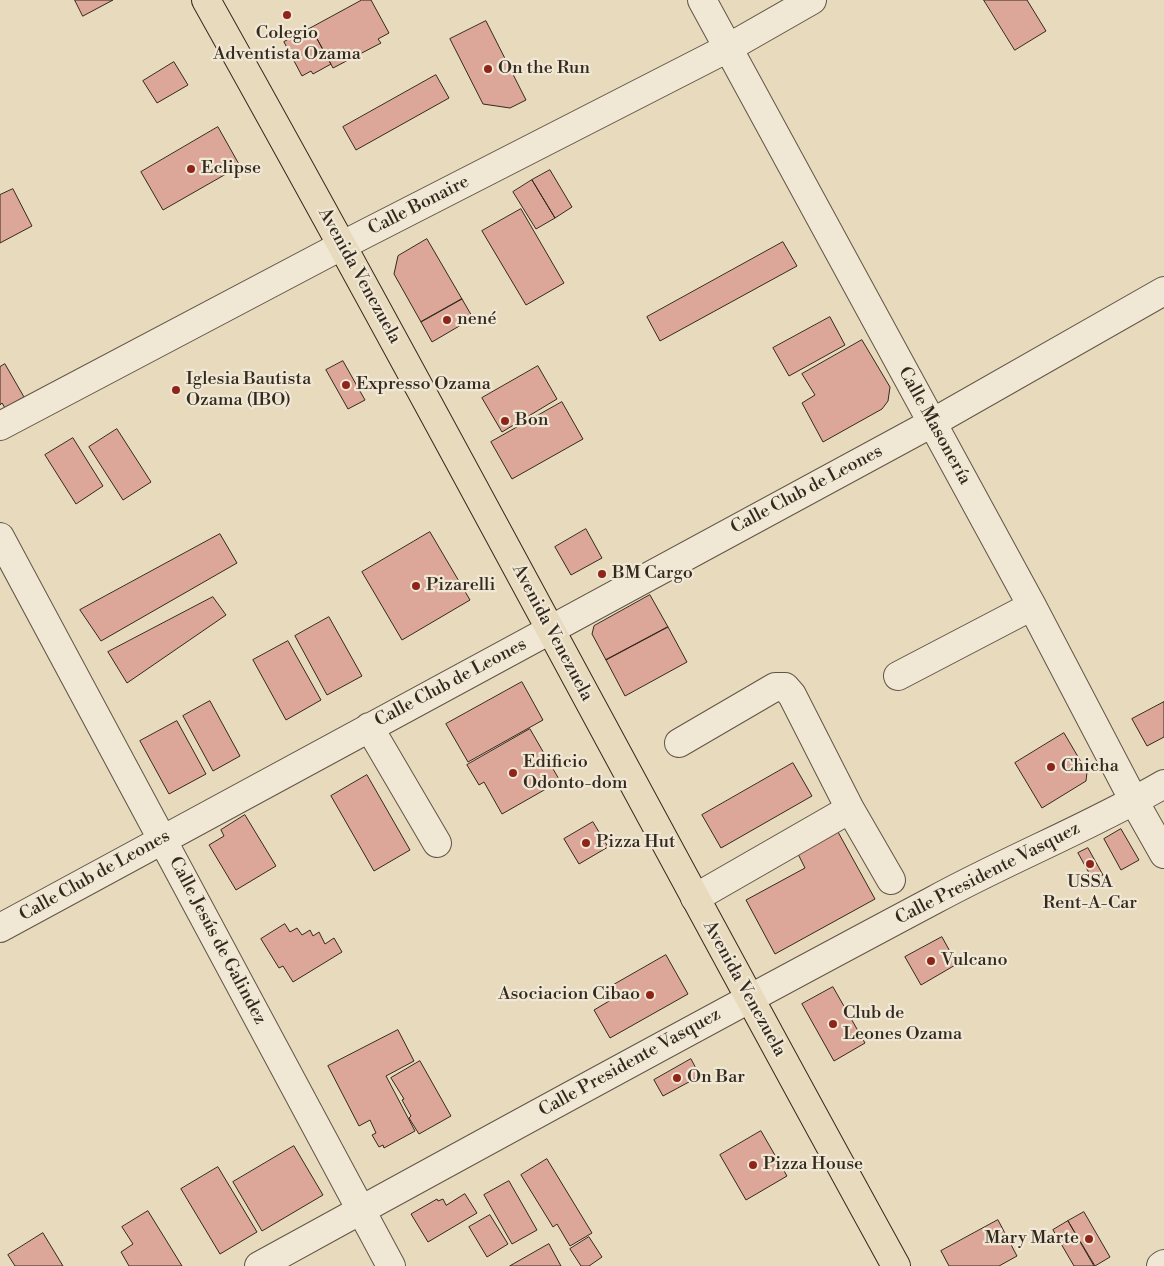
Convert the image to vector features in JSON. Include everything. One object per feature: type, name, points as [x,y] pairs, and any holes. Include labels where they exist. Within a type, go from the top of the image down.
[{"type":"main road","name":"Avenida Venezuela","points":[[206,0],[343,245],[749,998],[896,1266]]},
{"type":"street","name":"Calle Masonería","points":[[702,0],[1032,606],[1134,801],[1164,854]]},
{"type":"street","name":"Calle Bonaire","points":[[0,426],[343,245],[728,48],[812,0]]},
{"type":"street","name":"Calle Club de Leones","points":[[0,928],[932,423],[1164,291]]},
{"type":"street","name":"Calle Jesús de Galindez","points":[[0,537],[391,1266]]},
{"type":"street","points":[[898,676],[1032,606]]},
{"type":"street","points":[[679,743],[775,687],[785,687],[792,695],[850,809],[891,880]]},
{"type":"street","points":[[369,727],[437,843]]},
{"type":"street","name":"Calle Presidente Vasquez","points":[[258,1266],[749,998],[981,875],[1134,801],[1164,784]]},
{"type":"street","points":[[695,898],[850,809]]},
{"type":"building","points":[[75,0],[113,0],[83,16]]},
{"type":"building","points":[[362,0],[371,0],[389,33],[378,39],[381,43],[333,68],[311,28]]},
{"type":"building","points":[[984,0],[1027,0],[1046,31],[1015,50]]},
{"type":"building","name":"On the Run","points":[[486,21],[526,100],[510,108],[483,104],[450,39]]},
{"type":"building","points":[[311,28],[331,64],[313,74],[311,71],[302,76],[284,42]]},
{"type":"building","points":[[174,62],[188,85],[157,103],[143,81]]},
{"type":"building","points":[[436,75],[449,98],[356,150],[343,127]]},
{"type":"building","name":"Eclipse","points":[[218,127],[240,166],[163,210],[141,172]]},
{"type":"building","points":[[550,170],[572,207],[555,218],[532,180]]},
{"type":"building","points":[[532,180],[555,218],[536,229],[513,192]]},
{"type":"building","points":[[13,189],[32,226],[0,243],[0,195]]},
{"type":"building","points":[[521,209],[564,283],[526,305],[482,231]]},
{"type":"building","points":[[427,239],[462,299],[421,322],[394,274],[398,256]]},
{"type":"building","points":[[783,242],[797,266],[660,341],[647,317]]},
{"type":"building","name":"nené","points":[[462,299],[473,318],[432,342],[421,322]]},
{"type":"building","points":[[830,317],[845,345],[789,376],[773,348]]},
{"type":"building","points":[[862,340],[890,387],[888,401],[882,409],[823,442],[802,403],[815,395],[802,374]]},
{"type":"building","name":"Expresso Ozama","points":[[343,361],[365,400],[348,409],[326,370]]},
{"type":"building","points":[[5,364],[24,397],[5,408],[2,403],[0,405],[0,367]]},
{"type":"building","points":[[538,366],[557,399],[502,432],[482,398]]},
{"type":"building","points":[[562,402],[583,439],[512,479],[491,442]]},
{"type":"building","points":[[117,429],[151,482],[123,500],[89,447]]},
{"type":"building","points":[[73,438],[103,486],[76,504],[45,455]]},
{"type":"building","points":[[586,529],[602,558],[571,575],[555,547]]},
{"type":"building","name":"Pizarelli","points":[[430,532],[470,600],[402,640],[362,572]]},
{"type":"building","points":[[220,534],[237,563],[101,641],[80,610]]},
{"type":"building","points":[[650,595],[668,627],[606,660],[592,634],[594,626]]},
{"type":"building","points":[[213,597],[226,615],[127,683],[108,652]]},
{"type":"building","points":[[329,617],[362,676],[327,695],[295,636]]},
{"type":"building","points":[[668,627],[687,662],[625,696],[606,660]]},
{"type":"building","points":[[288,641],[321,700],[286,720],[253,660]]},
{"type":"building","points":[[522,682],[543,720],[468,762],[446,724]]},
{"type":"building","points":[[210,701],[240,756],[213,771],[183,716]]},
{"type":"building","points":[[1164,702],[1164,737],[1147,746],[1132,719]]},
{"type":"building","points":[[177,721],[206,774],[169,794],[140,741]]},
{"type":"building","name":"Edificio Odonto-dom","points":[[530,729],[560,781],[502,814],[484,782],[479,785],[467,765]]},
{"type":"building","name":"Chicha","points":[[1064,733],[1087,772],[1086,781],[1042,808],[1015,763]]},
{"type":"building","points":[[793,763],[812,796],[721,848],[702,815]]},
{"type":"building","points":[[367,775],[410,850],[374,871],[331,796]]},
{"type":"building","points":[[245,815],[276,866],[236,890],[209,845],[224,836],[221,830]]},
{"type":"building","name":"Pizza Hut","points":[[593,822],[608,847],[579,864],[564,839]]},
{"type":"building","points":[[1121,829],[1139,860],[1121,870],[1104,839]]},
{"type":"building","points":[[838,832],[875,899],[775,954],[746,900],[805,868],[798,854]]},
{"type":"building","name":"USSA Rent-A-Car","points":[[1088,848],[1103,875],[1093,880],[1078,853]]},
{"type":"building","points":[[285,924],[290,932],[297,928],[302,935],[310,930],[313,936],[319,932],[325,944],[334,938],[342,952],[293,982],[283,966],[279,968],[261,939]]},
{"type":"building","name":"Vulcano","points":[[942,937],[957,964],[921,985],[905,957]]},
{"type":"building","name":"Asociacion Cibao","points":[[666,955],[688,994],[610,1038],[594,1010],[616,997],[610,987]]},
{"type":"building","name":"Club de Leones Ozama","points":[[833,987],[865,1043],[834,1061],[802,1004]]},
{"type":"building","points":[[398,1030],[414,1061],[386,1076],[415,1131],[384,1148],[383,1145],[379,1147],[372,1135],[376,1133],[370,1120],[359,1126],[328,1066]]},
{"type":"building","name":"On Bar","points":[[691,1059],[700,1076],[663,1096],[654,1080]]},
{"type":"building","points":[[420,1061],[451,1116],[419,1134],[409,1118],[411,1116],[402,1100],[404,1099],[391,1078]]},
{"type":"building","name":"Pizza House","points":[[761,1131],[787,1176],[746,1200],[720,1155]]},
{"type":"building","points":[[294,1146],[323,1195],[262,1231],[233,1182]]},
{"type":"building","points":[[547,1159],[592,1233],[570,1246],[557,1224],[553,1227],[521,1175]]},
{"type":"building","points":[[218,1167],[257,1232],[220,1254],[181,1189]]},
{"type":"building","points":[[509,1181],[537,1230],[512,1244],[484,1195]]},
{"type":"building","points":[[465,1194],[477,1213],[428,1242],[411,1214],[437,1199],[438,1201],[443,1199],[446,1205]]},
{"type":"building","points":[[148,1211],[182,1266],[129,1266],[121,1252],[133,1244],[122,1227]]},
{"type":"building","name":"Mary Marte","points":[[1084,1212],[1110,1257],[1095,1266],[1068,1221]]},
{"type":"building","points":[[490,1215],[508,1244],[487,1257],[469,1227]]},
{"type":"building","points":[[998,1220],[1017,1256],[999,1266],[949,1266],[941,1251]]},
{"type":"building","points":[[1068,1221],[1094,1266],[1074,1266],[1053,1230]]},
{"type":"building","points":[[43,1233],[63,1266],[15,1266],[8,1255]]},
{"type":"building","points":[[589,1237],[602,1257],[589,1266],[581,1266],[570,1249]]},
{"type":"building","points":[[549,1244],[561,1266],[510,1266]]},
{"type":"place","name":"Colegio Adventista Ozama","points":[[287,15]]},
{"type":"place","name":"On the Run","points":[[488,69]]},
{"type":"place","name":"Eclipse","points":[[191,169]]},
{"type":"place","name":"nené","points":[[447,320]]},
{"type":"place","name":"Expresso Ozama","points":[[346,385]]},
{"type":"place","name":"Iglesia Bautista Ozama (IBO)","points":[[176,390]]},
{"type":"place","name":"Bon","points":[[505,421]]},
{"type":"place","name":"BM Cargo","points":[[602,574]]},
{"type":"place","name":"Pizarelli","points":[[416,586]]},
{"type":"place","name":"Chicha","points":[[1051,767]]},
{"type":"place","name":"Edificio Odonto-dom","points":[[513,773]]},
{"type":"place","name":"Pizza Hut","points":[[586,843]]},
{"type":"place","name":"USSA Rent-A-Car","points":[[1090,864]]},
{"type":"place","name":"Vulcano","points":[[931,961]]},
{"type":"place","name":"Asociacion Cibao","points":[[650,995]]},
{"type":"place","name":"Club de Leones Ozama","points":[[833,1024]]},
{"type":"place","name":"On Bar","points":[[677,1078]]},
{"type":"place","name":"Pizza House","points":[[753,1165]]},
{"type":"place","name":"Mary Marte","points":[[1089,1239]]}]
